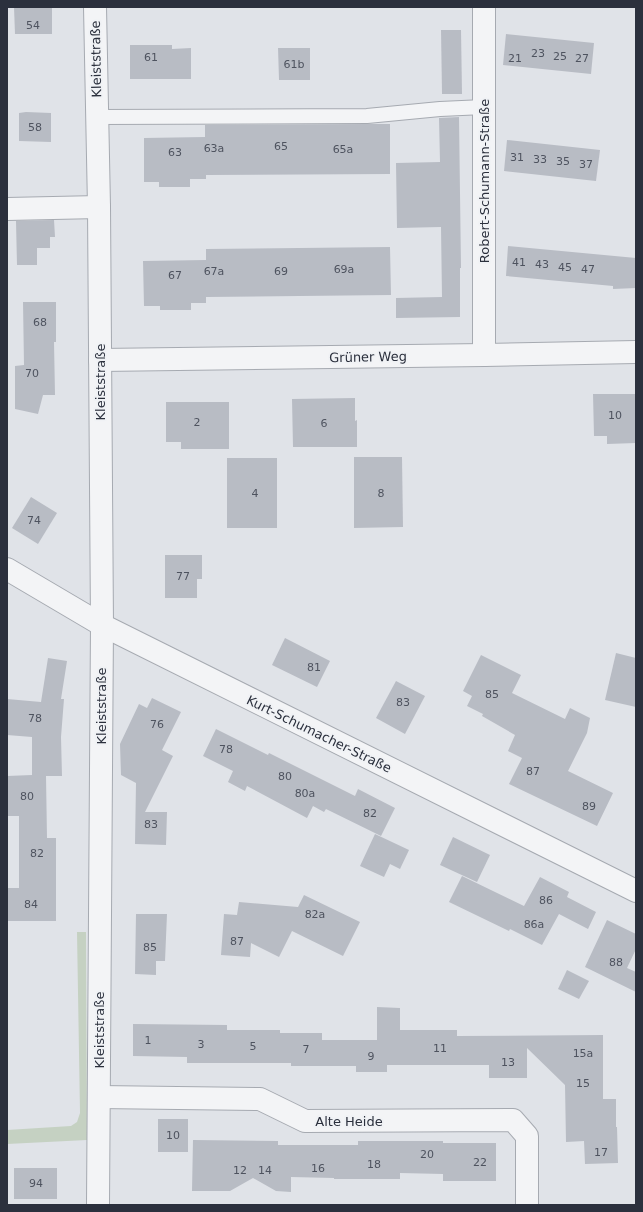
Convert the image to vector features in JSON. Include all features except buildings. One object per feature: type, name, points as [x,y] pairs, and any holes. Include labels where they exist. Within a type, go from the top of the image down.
[{"type":"street","name":"Kleiststraße","points":[[95,7],[99,207],[102,625],[98,1205]]},
{"type":"street","name":"Robert-Schumann-Straße","points":[[484,7],[484,355]]},
{"type":"street","points":[[7,209],[99,207]]},
{"type":"street","name":"Grüner Weg","points":[[100,360],[636,352]]},
{"type":"street","name":"Kurt-Schumacher-Straße","points":[[7,569],[102,625],[636,891]]},
{"type":"street","name":"Alte Heide","points":[[99,1097],[260,1099],[305,1121],[513,1120],[527,1136],[527,1205]]},
{"type":"lane","points":[[97,117],[367,116],[440,108],[484,106]]},
{"type":"green space","points":[[77,932],[86,932],[87,1140],[7,1144],[7,1130],[71,1126],[77,1122],[80,1113]]}]
